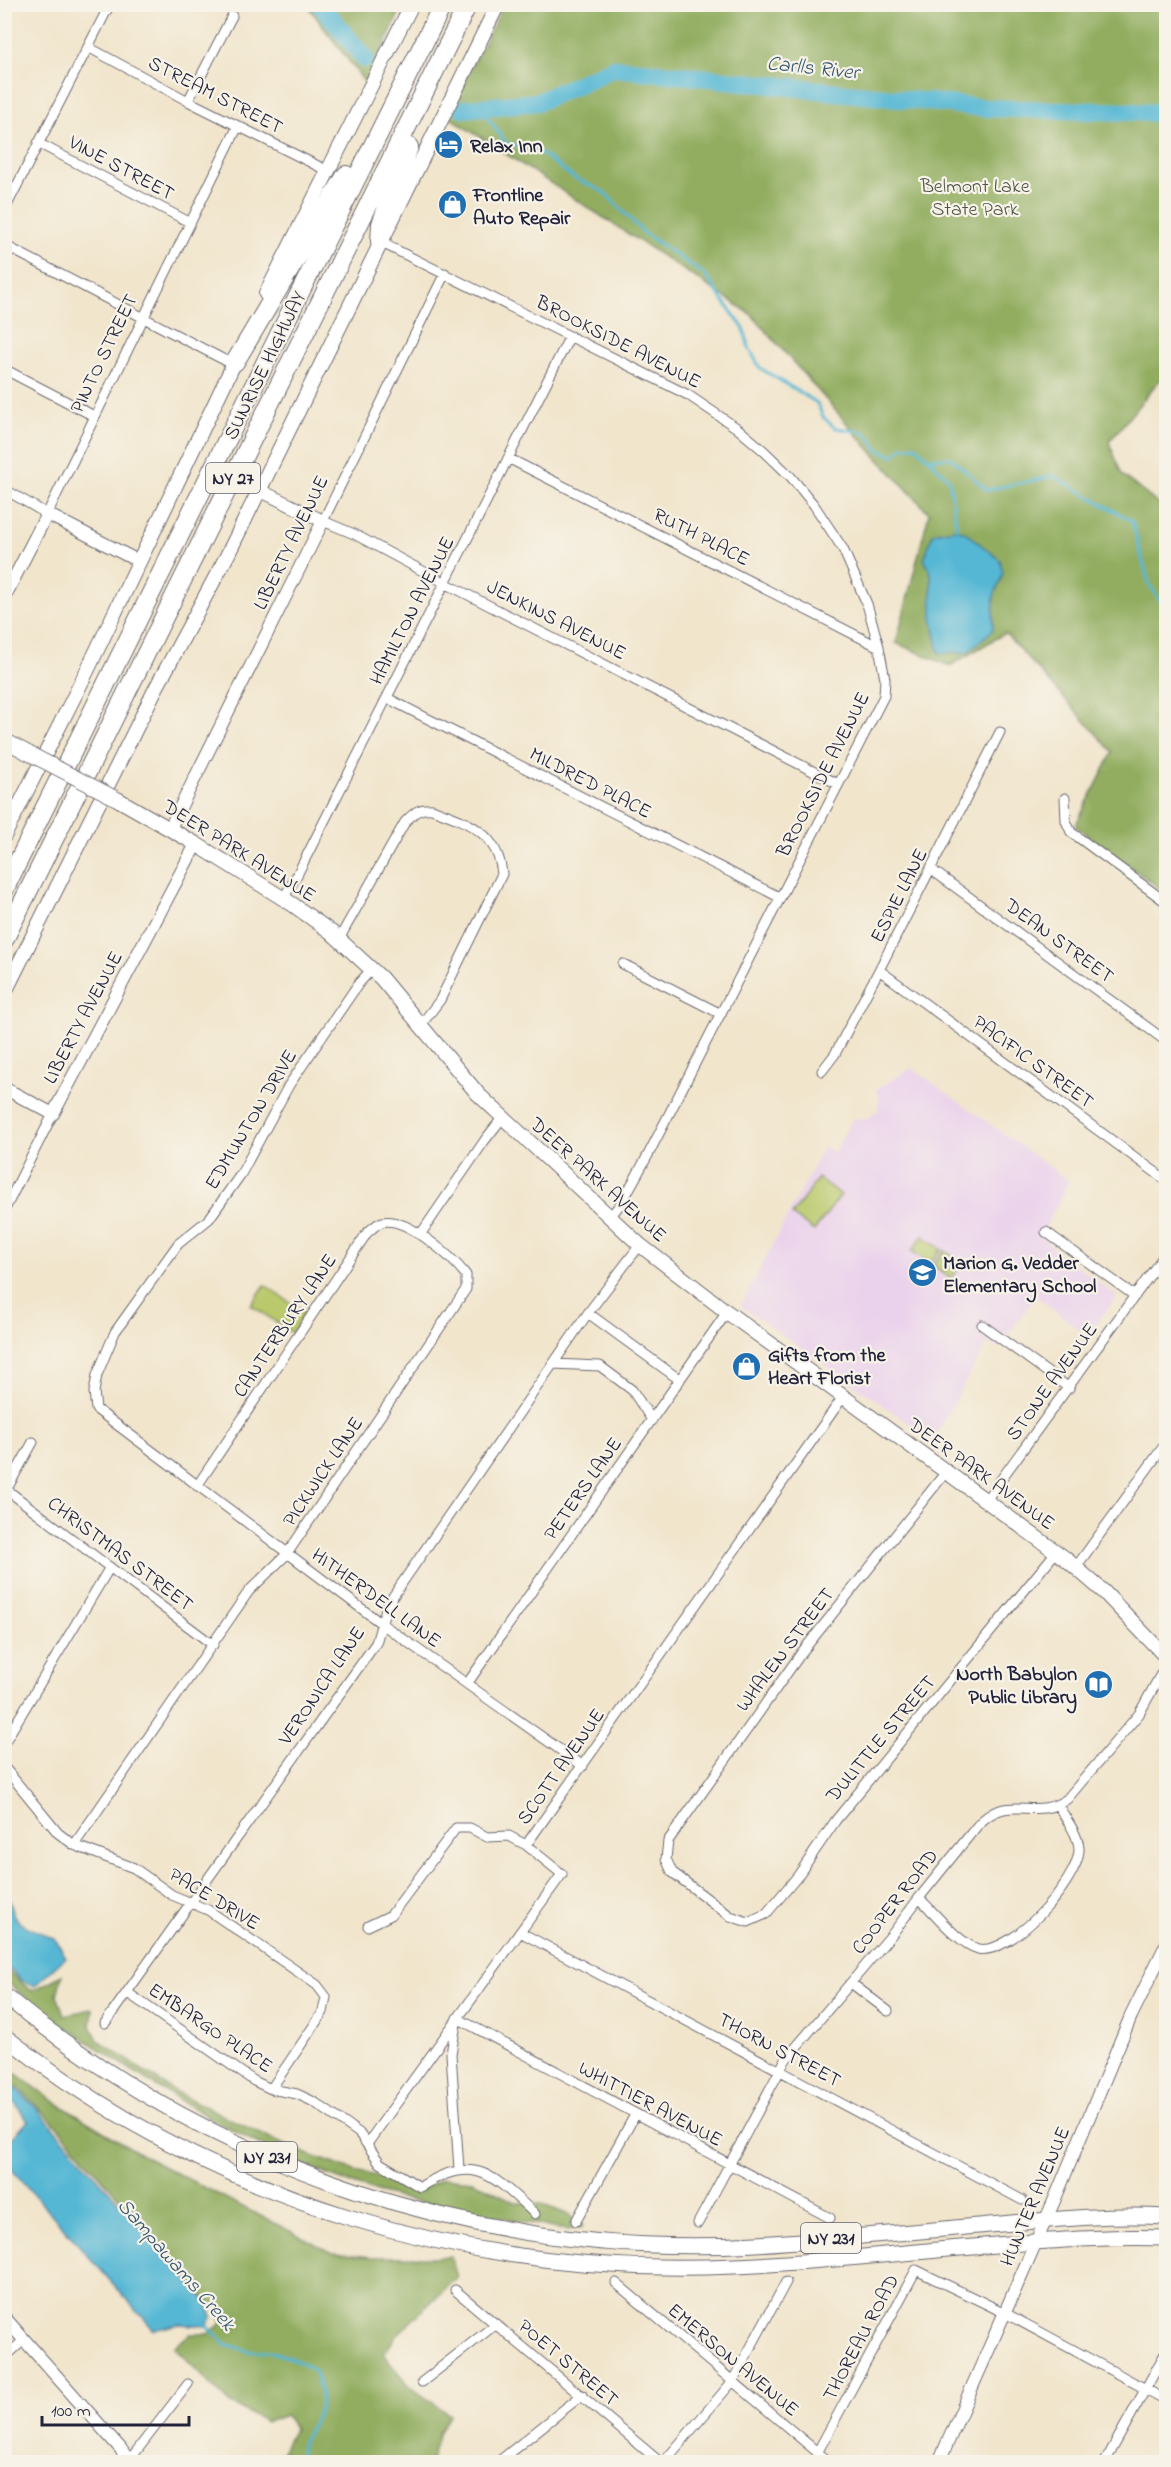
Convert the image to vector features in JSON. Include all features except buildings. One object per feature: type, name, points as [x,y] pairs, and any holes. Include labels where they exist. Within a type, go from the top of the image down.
[{"type":"highway","name":"SUNRISE HIGHWAY","points":[[4,890],[443,4]]},
{"type":"highway","name":"SUNRISE HIGHWAY","points":[[4,940],[464,11]]},
{"type":"highway","points":[[381,242],[381,224],[398,175],[432,101],[464,11]]},
{"type":"highway","points":[[234,364],[348,172],[391,109]]},
{"type":"main road","name":"SUNRISE HIGHWAY","points":[[4,836],[86,673],[234,364],[245,336],[412,4]]},
{"type":"main road","points":[[4,994],[155,690],[228,554],[498,4]]},
{"type":"main road","name":"DEER PARK AVENUE","points":[[4,740],[170,828],[283,899],[339,939],[372,969],[463,1077],[640,1245],[727,1312],[1076,1567],[1111,1598],[1167,1657]]},
{"type":"main road","name":"NY 231","points":[[4,1995],[101,2067],[170,2109],[219,2135],[268,2158],[345,2187],[422,2211],[475,2223],[592,2241],[702,2246],[782,2242],[1045,2221],[1167,2217]]},
{"type":"main road","name":"NY 231","points":[[4,2036],[57,2075],[110,2109],[214,2165],[281,2194],[333,2213],[464,2247],[572,2263],[680,2267],[762,2264],[1036,2242],[1123,2237],[1167,2238]]},
{"type":"street","points":[[4,211],[110,4]]},
{"type":"street","points":[[188,101],[232,16]]},
{"type":"street","name":"STREAM STREET","points":[[88,47],[188,101],[328,171]]},
{"type":"street","name":"PINTO STREET","points":[[4,598],[238,126]]},
{"type":"street","name":"VINE STREET","points":[[38,143],[189,222]]},
{"type":"street","name":"BROOKSIDE AVENUE","points":[[381,242],[688,395],[737,428],[791,477],[814,505],[843,549],[867,604],[879,647],[885,679],[884,696],[721,1014],[622,1202],[610,1217]]},
{"type":"street","points":[[4,245],[234,364]]},
{"type":"street","name":"LIBERTY AVENUE","points":[[170,828],[445,273]]},
{"type":"street","name":"HAMILTON AVENUE","points":[[283,899],[570,336]]},
{"type":"street","points":[[4,369],[94,416]]},
{"type":"street","name":"RUTH PLACE","points":[[508,458],[879,647]]},
{"type":"street","points":[[4,489],[138,561]]},
{"type":"street","name":"JENKINS AVENUE","points":[[259,490],[354,534],[445,583],[838,783]]},
{"type":"street","name":"MILDRED PLACE","points":[[387,698],[779,897]]},
{"type":"street","name":"ESPIE LANE","points":[[822,1071],[835,1054],[932,870],[1000,732]]},
{"type":"street","points":[[1065,798],[1066,821],[1071,832],[1167,902]]},
{"type":"street","points":[[339,939],[405,822],[417,810],[432,809],[480,830],[488,839],[501,865],[502,874],[499,884],[440,1000],[421,1025]]},
{"type":"street","name":"LIBERTY AVENUE","points":[[4,1211],[196,844]]},
{"type":"street","name":"DEAN STREET","points":[[932,870],[1167,1041]]},
{"type":"street","points":[[623,964],[721,1014]]},
{"type":"street","name":"EDMUNTON DRIVE","points":[[96,1409],[94,1392],[97,1375],[115,1332],[178,1244],[209,1219],[222,1202],[249,1162],[292,1080],[359,983],[372,969]]},
{"type":"street","name":"PACIFIC STREET","points":[[879,970],[1167,1180]]},
{"type":"street","points":[[4,1088],[53,1114]]},
{"type":"street","points":[[420,1235],[484,1140],[503,1117]]},
{"type":"street","name":"CANTERBURY LANE","points":[[196,1486],[367,1233],[380,1222],[393,1221],[420,1235]]},
{"type":"street","points":[[1046,1232],[1135,1296]]},
{"type":"street","name":"PICKWICK LANE","points":[[74,1845],[249,1592],[287,1554],[466,1290],[466,1275],[457,1264],[420,1235]]},
{"type":"street","name":"VERONICA LANE","points":[[105,2023],[376,1643],[387,1605],[588,1313],[640,1245]]},
{"type":"street","name":"STONE AVENUE","points":[[986,1500],[1167,1253]]},
{"type":"street","name":"PETERS LANE","points":[[467,1684],[727,1312]]},
{"type":"street","points":[[588,1313],[680,1380]]},
{"type":"street","points":[[982,1325],[1069,1388]]},
{"type":"street","points":[[553,1364],[600,1366],[632,1389],[652,1420]]},
{"type":"street","name":"SCOTT AVENUE","points":[[367,2144],[562,1874],[526,1845],[843,1396]]},
{"type":"street","name":"HITHERDELL LANE","points":[[96,1409],[382,1624],[583,1766]]},
{"type":"street","points":[[6,1492],[33,1442]]},
{"type":"street","points":[[1076,1567],[1167,1443]]},
{"type":"street","name":"WHALEN STREET","points":[[757,1920],[743,1922],[730,1916],[675,1875],[665,1855],[668,1841],[802,1652],[946,1472]]},
{"type":"street","name":"CHRISTMAS STREET","points":[[6,1492],[213,1645]]},
{"type":"street","name":"DULITTLE STREET","points":[[757,1920],[770,1910],[786,1891],[836,1820],[1056,1552]]},
{"type":"street","points":[[4,1743],[110,1568]]},
{"type":"street","points":[[919,1898],[967,1944],[983,1949],[1002,1944],[1049,1907],[1078,1856],[1077,1840],[1058,1805],[1077,1789],[1133,1722],[1167,1665]]},
{"type":"street","name":"PACE DRIVE","points":[[4,1767],[58,1833],[74,1845],[134,1868],[172,1895],[208,1910],[317,1985],[326,1997],[323,2012],[272,2089]]},
{"type":"street","name":"COOPER ROAD","points":[[698,2223],[780,2069],[893,1933],[981,1821],[991,1813],[1006,1808],[1046,1809],[1058,1805]]},
{"type":"street","points":[[369,1926],[391,1915],[456,1828],[470,1828],[487,1837],[509,1836],[526,1845]]},
{"type":"street","name":"THORN STREET","points":[[520,1932],[1022,2200]]},
{"type":"street","name":"HUNTER AVENUE","points":[[939,2463],[1036,2242],[1131,2016],[1167,1945]]},
{"type":"street","points":[[851,1983],[888,2011]]},
{"type":"street","name":"EMBARGO PLACE","points":[[128,1993],[254,2081],[272,2089],[297,2094],[314,2102],[359,2133],[380,2163],[420,2187],[443,2174],[459,2169]]},
{"type":"street","points":[[457,2018],[452,2054],[459,2169],[475,2171],[488,2176],[534,2214]]},
{"type":"street","name":"WHITTIER AVENUE","points":[[457,2018],[634,2115],[830,2218]]},
{"type":"street","points":[[576,2221],[634,2115]]},
{"type":"street","name":"THOREAU ROAD","points":[[817,2453],[916,2270],[1005,2313]]},
{"type":"street","points":[[662,2463],[732,2382],[786,2282]]},
{"type":"street","name":"EMERSON AVENUE","points":[[616,2283],[829,2463]]},
{"type":"street","name":"POET STREET","points":[[455,2290],[662,2463]]},
{"type":"street","points":[[1005,2313],[1167,2400]]},
{"type":"street","points":[[4,2317],[129,2462],[188,2384]]},
{"type":"street","points":[[422,2382],[496,2324]]},
{"type":"street","points":[[4,2358],[25,2339]]},
{"type":"street","points":[[1105,2463],[1167,2352]]},
{"type":"street","points":[[498,2463],[582,2395]]},
{"type":"shaded area","name":"Marion G. Vedder Elementary School","points":[[912,1068],[1069,1181],[1041,1235],[1056,1251],[1117,1296],[1088,1336],[1036,1296],[999,1348],[987,1343],[933,1440],[741,1306],[824,1146],[834,1153],[853,1118],[865,1120],[878,1110],[879,1098],[875,1090]]},
{"type":"green space","name":"Belmont Lake State Park","points":[[1111,4],[1117,10],[1123,5],[1166,5],[1166,372],[1109,442],[1122,475],[1166,510],[1166,893],[1075,826],[1113,752],[1005,633],[950,666],[896,643],[929,513],[871,451],[751,314],[446,115],[504,5]]},
{"type":"green space","points":[[307,5],[403,5],[366,84]]},
{"type":"green space","points":[[818,1178],[841,1195],[814,1231],[792,1215]]},
{"type":"green space","points":[[923,1236],[941,1249],[930,1264],[912,1251]]},
{"type":"green space","points":[[944,1250],[962,1264],[951,1279],[933,1265]]},
{"type":"green space","points":[[265,1285],[305,1313],[292,1333],[251,1305]]},
{"type":"green space","points":[[4,1968],[32,1991],[62,1975],[57,1995],[64,2015],[93,2009],[91,2026],[98,2040],[174,2091],[275,2141],[414,2190],[421,2190],[443,2178],[473,2181],[515,2202],[541,2204],[567,2214],[583,2227],[567,2230],[553,2228],[409,2200],[362,2187],[300,2163],[212,2119],[96,2047],[5,1981]]},
{"type":"green space","points":[[4,2065],[58,2104],[149,2159],[333,2253],[373,2257],[451,2257],[457,2277],[396,2336],[384,2354],[408,2385],[450,2415],[439,2431],[431,2462],[277,2462],[294,2429],[286,2415],[266,2422],[228,2402],[174,2347],[190,2334],[208,2334],[222,2323],[219,2314],[57,2126],[5,2075]]},
{"type":"water","points":[[955,529],[965,532],[1000,560],[1003,574],[994,596],[993,630],[968,652],[939,653],[932,618],[931,574],[924,559],[933,533]]},
{"type":"water","points":[[5,1882],[14,1916],[21,1924],[55,1939],[66,1957],[34,1986],[21,1980],[5,1965]]},
{"type":"water","points":[[5,2078],[37,2109],[208,2304],[212,2317],[207,2326],[179,2324],[154,2330],[5,2162],[5,2146],[28,2121],[5,2090]]},
{"type":"waterway","points":[[320,4],[365,59]]},
{"type":"waterway","name":"Carlls River","points":[[463,109],[538,102],[614,68],[985,108],[1166,113]]},
{"type":"waterway","points":[[480,107],[507,144],[535,149],[574,178],[604,192],[645,234],[704,274],[744,329],[749,348],[760,368],[817,403],[823,417],[835,428],[865,432],[879,450],[893,456],[903,447],[916,446],[928,458],[951,458],[987,490],[1054,476],[1132,521],[1149,584],[1166,609]]},
{"type":"waterway","points":[[929,459],[949,479],[957,529]]},
{"type":"waterway","name":"Sampawams Creek","points":[[206,2324],[225,2344],[249,2351],[269,2351],[294,2359],[314,2370],[321,2400],[303,2441],[300,2462]]},
{"type":"place","name":"Relax Inn","points":[[449,145]]},
{"type":"place","name":"Frontline Auto Repair","points":[[452,205]]},
{"type":"place","name":"Marion G. Vedder Elementary School","points":[[922,1273]]},
{"type":"place","name":"Gifts from the Heart Florist","points":[[747,1366]]},
{"type":"place","name":"North Babylon Public Library","points":[[1098,1685]]}]
